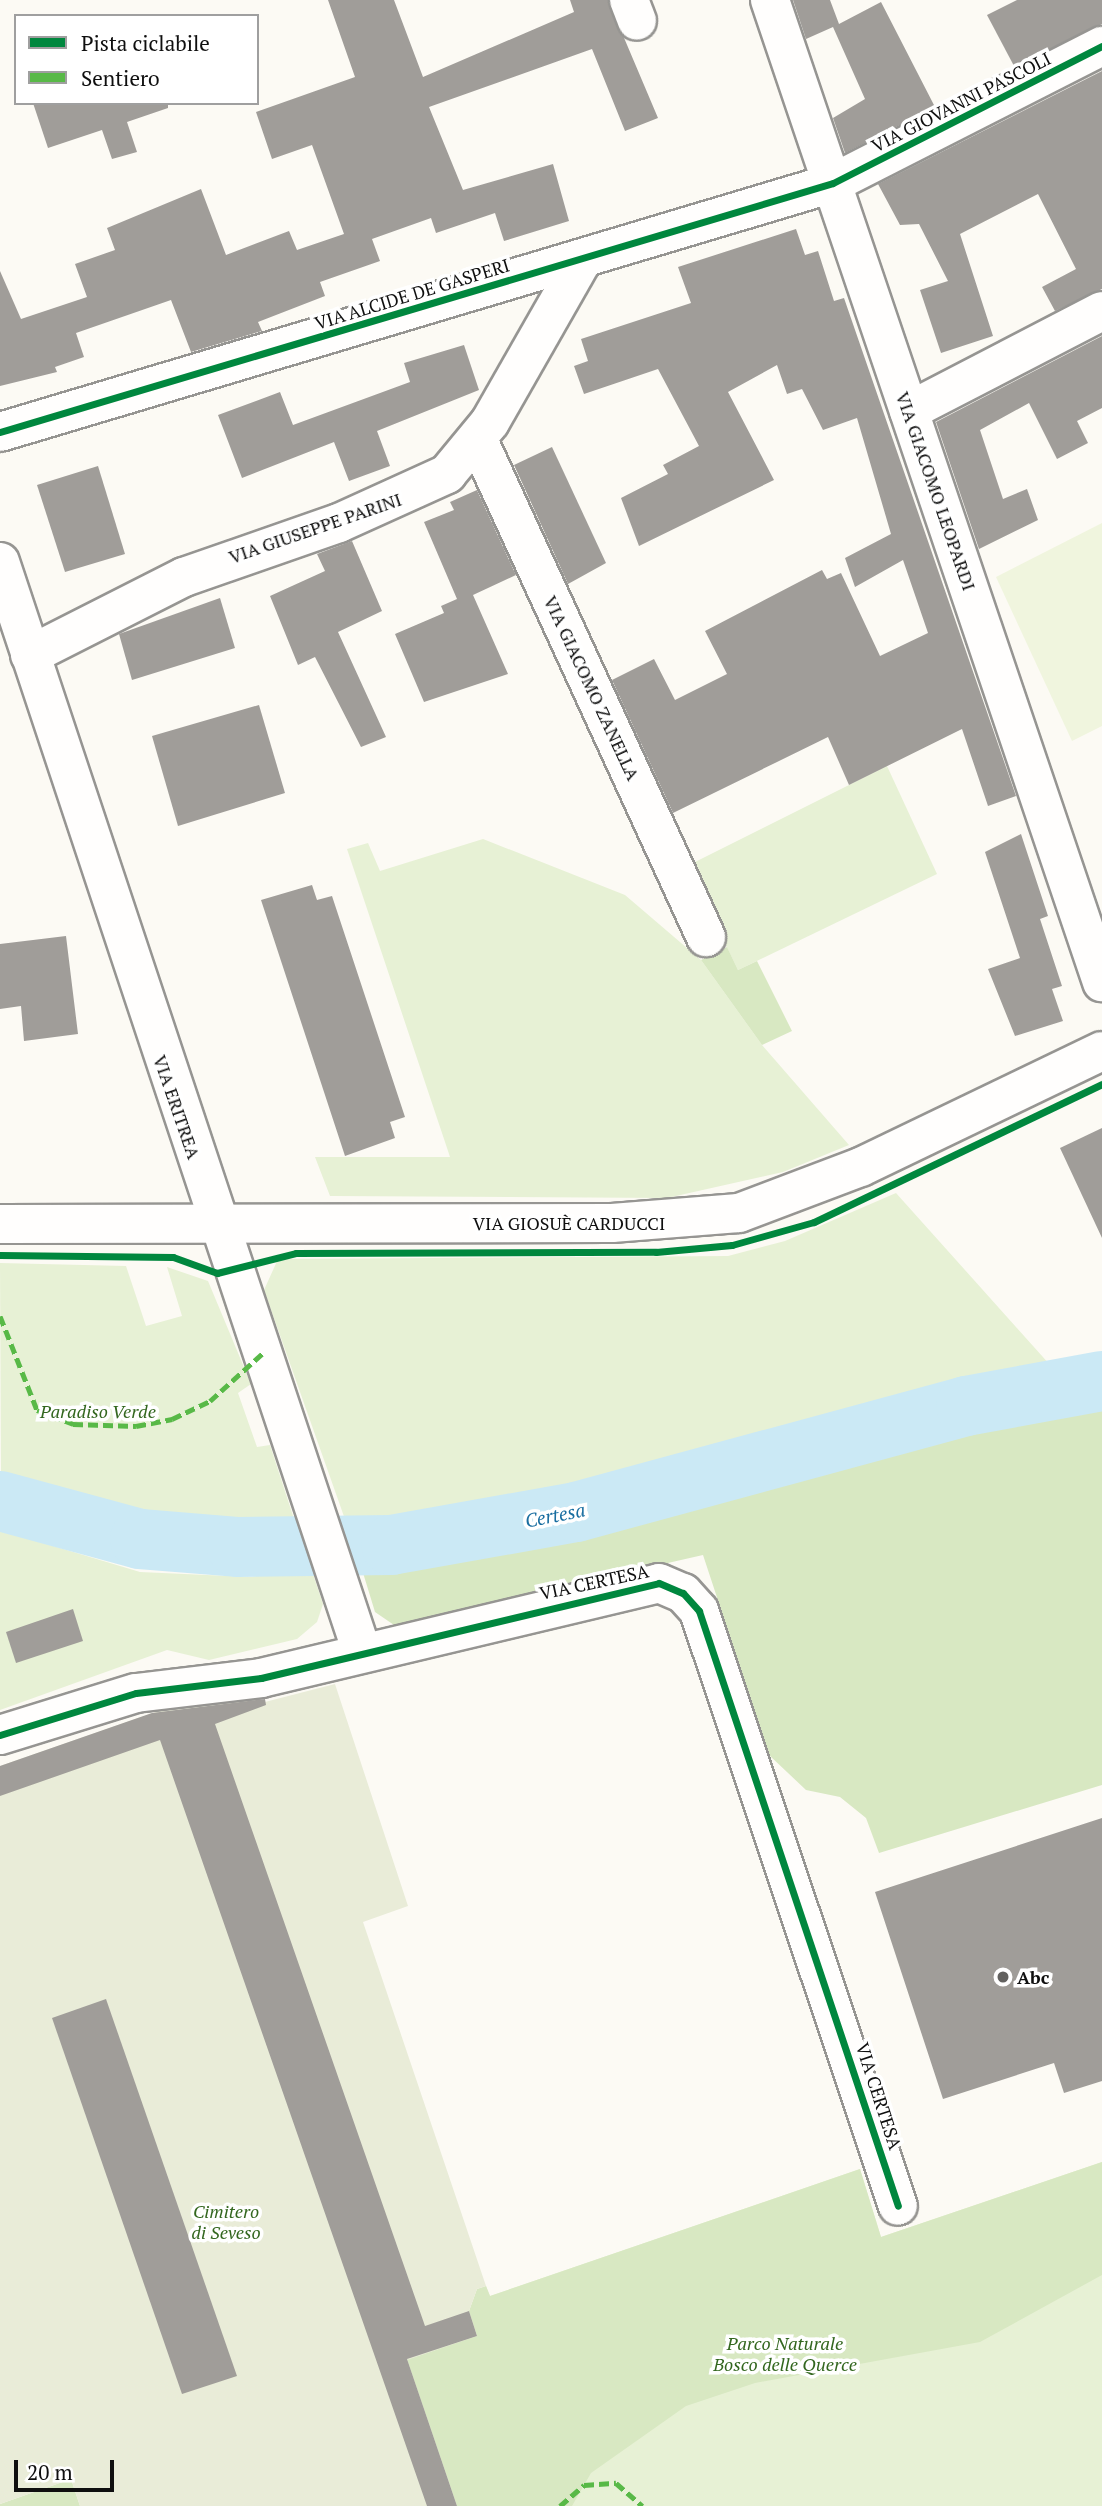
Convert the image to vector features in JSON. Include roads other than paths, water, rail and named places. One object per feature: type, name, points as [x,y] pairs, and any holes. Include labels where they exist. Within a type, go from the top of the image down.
[{"type":"street","name":"VIA GIACOMO LEOPARDI","points":[[770,0],[1102,982]]},
{"type":"street","name":"VIA GIOVANNI PASCOLI","points":[[833,183],[1102,46]]},
{"type":"street","name":"VIA ALCIDE DE GASPERI","points":[[0,432],[583,260],[833,183]]},
{"type":"street","name":"VIA GIUSEPPE PARINI","points":[[30,655],[219,562],[425,488],[478,440],[583,260]]},
{"type":"street","points":[[909,411],[1102,311]]},
{"type":"street","name":"VIA GIACOMO ZANELLA","points":[[478,440],[706,937]]},
{"type":"street","name":"VIA ERITREA","points":[[0,562],[361,1649]]},
{"type":"street","name":"VIA GIOSUÈ CARDUCCI","points":[[0,1224],[681,1222],[739,1213],[784,1201],[861,1167],[1102,1051]]},
{"type":"street","name":"VIA CERTESA","points":[[0,1735],[136,1693],[261,1678],[361,1649],[659,1583],[683,1593],[699,1611],[898,2206]]},
{"type":"waterway","name":"Certesa","points":[[0,1501],[140,1539],[237,1547],[391,1545],[576,1512],[966,1406],[1102,1381]]},
{"type":"place","name":"Abc","points":[[1003,1977]]},
{"type":"park label","name":"Paradiso Verde","points":[[98,1411]]},
{"type":"park label","name":"Cimitero di Seveso","points":[[226,2222]]},
{"type":"park label","name":"Parco Naturale Bosco delle Querce","points":[[785,2354]]}]
